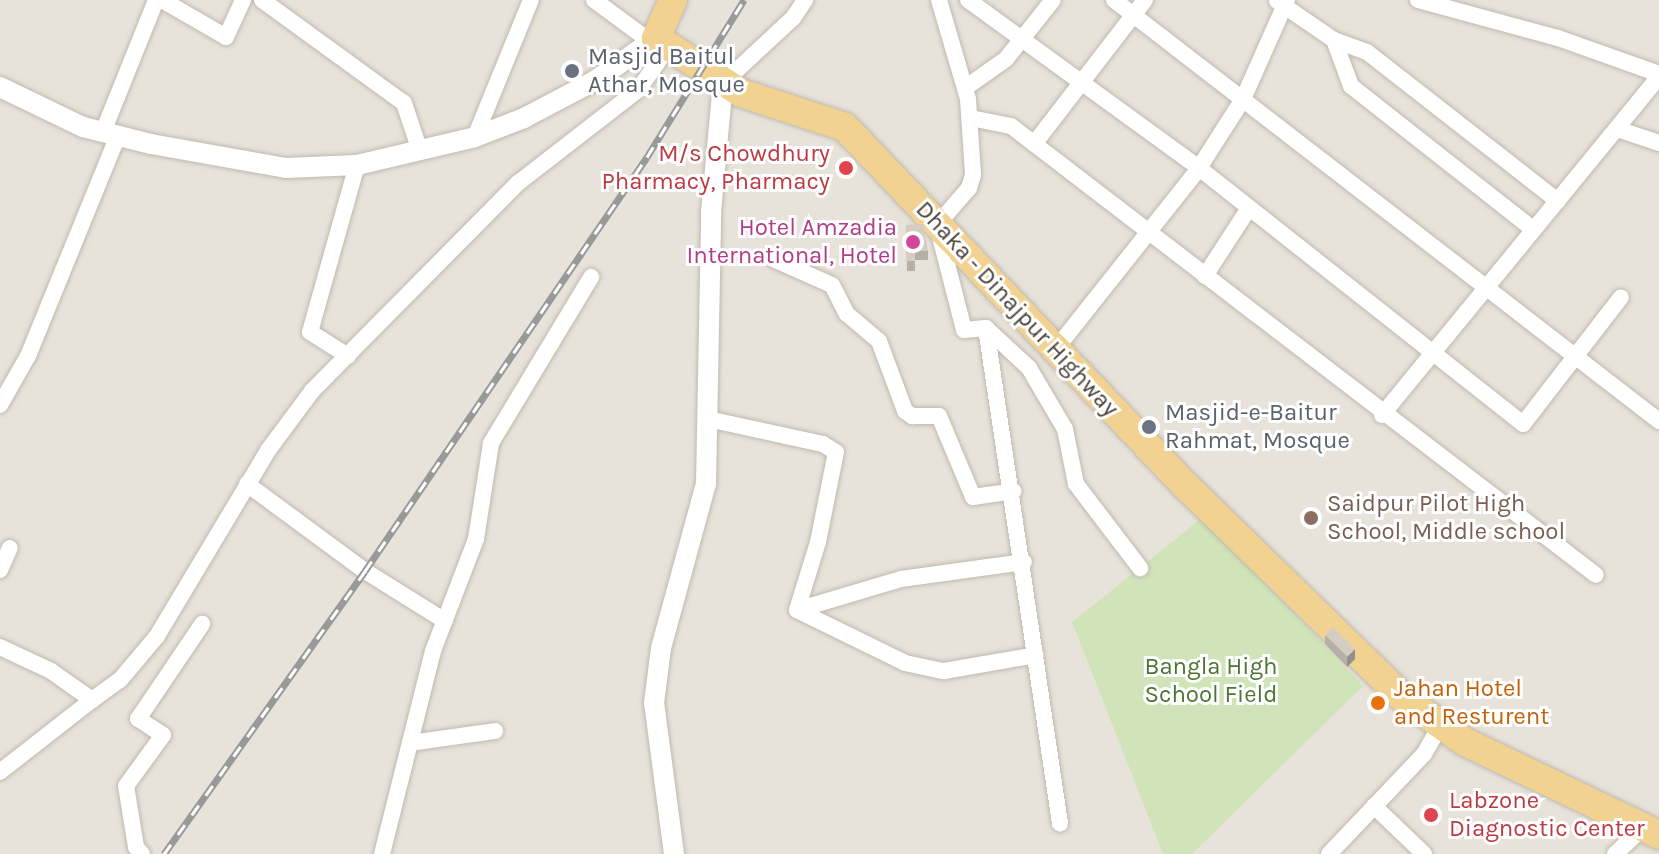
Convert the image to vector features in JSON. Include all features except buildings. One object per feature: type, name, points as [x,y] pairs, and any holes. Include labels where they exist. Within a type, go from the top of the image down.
[{"type":"highway","points":[[659,42],[673,0]]},
{"type":"highway","name":"Dhaka - Dinajpur Highway","points":[[659,42],[723,83],[845,127],[1055,350],[1402,697],[1440,726],[1652,830]]},
{"type":"street","points":[[0,405],[28,356],[159,0],[226,37],[243,0]]},
{"type":"street","points":[[262,0],[404,103],[420,151]]},
{"type":"street","points":[[475,137],[531,0]]},
{"type":"street","points":[[594,0],[659,42]]},
{"type":"street","points":[[674,854],[654,703],[661,648],[706,484],[711,212],[723,83],[793,18],[805,0]]},
{"type":"street","points":[[939,0],[971,118],[969,188],[937,225],[964,330],[986,328],[1029,368],[1065,429],[1076,484],[1140,568]]},
{"type":"street","points":[[968,0],[1199,168],[1523,424],[1621,297]]},
{"type":"street","points":[[965,88],[1023,40],[1053,0]]},
{"type":"street","points":[[1114,0],[1659,421]]},
{"type":"street","points":[[1034,144],[1145,0]]},
{"type":"street","points":[[1382,415],[1659,75],[1558,38],[1418,0]]},
{"type":"street","points":[[1055,350],[1151,234],[1199,168],[1243,99],[1282,3],[1334,40],[1367,52],[1558,201]]},
{"type":"street","points":[[1334,40],[1351,86],[1533,229]]},
{"type":"street","points":[[0,87],[44,111],[111,133],[286,168],[357,165],[475,137],[596,80],[659,42]]},
{"type":"street","points":[[0,772],[120,680],[157,636],[292,414],[518,183],[638,90],[659,42]]},
{"type":"street","points":[[971,118],[1011,126],[1382,415],[1596,575]]},
{"type":"street","points":[[1617,129],[1659,143]]},
{"type":"street","points":[[348,356],[310,332],[357,165]]},
{"type":"street","points":[[1205,276],[1249,208]]},
{"type":"street","points":[[773,259],[832,285],[847,314],[879,341],[905,411],[912,416],[939,416],[973,497],[1014,491]]},
{"type":"street","points":[[382,854],[445,621],[476,539],[491,443],[591,277]]},
{"type":"street","points":[[986,328],[1014,491],[1060,823]]},
{"type":"street","points":[[708,419],[823,444],[836,452],[818,542],[797,610]]},
{"type":"street","points":[[247,484],[365,571],[445,621]]},
{"type":"street","points":[[0,570],[10,548]]},
{"type":"street","points":[[797,610],[901,579],[1024,562]]},
{"type":"street","points":[[797,610],[905,663],[944,671],[1036,655]]},
{"type":"street","points":[[142,854],[136,847],[126,786],[163,735],[138,719],[202,624]]},
{"type":"street","points":[[0,647],[51,671],[92,700]]},
{"type":"street","points":[[1329,854],[1424,754],[1440,726]]},
{"type":"street","points":[[410,743],[495,731]]},
{"type":"street","points":[[1374,806],[1424,854]]},
{"type":"street","points":[[1615,854],[1652,830]]},
{"type":"shaded area","points":[[0,0],[1659,0],[1659,854],[0,854]]},
{"type":"green space","name":"Bangla High School Field","points":[[1204,516],[1363,686],[1192,854],[1163,854],[1072,622]]},
{"type":"railway","points":[[164,854],[365,571],[647,157],[744,0]]},
{"type":"place","name":"Masjid Baitul Athar, Mosque","points":[[572,71]]},
{"type":"place","name":"M/s Chowdhury Pharmacy, Pharmacy","points":[[846,168]]},
{"type":"place","name":"Hotel Amzadia International, Hotel","points":[[913,242]]},
{"type":"place","name":"Masjid-e-Baitur Rahmat, Mosque","points":[[1149,427]]},
{"type":"place","name":"Saidpur Pilot High School, Middle school","points":[[1311,518]]},
{"type":"place","name":"Jahan Hotel and Resturent","points":[[1378,703]]},
{"type":"place","name":"Labzone Diagnostic Center","points":[[1431,815]]}]
